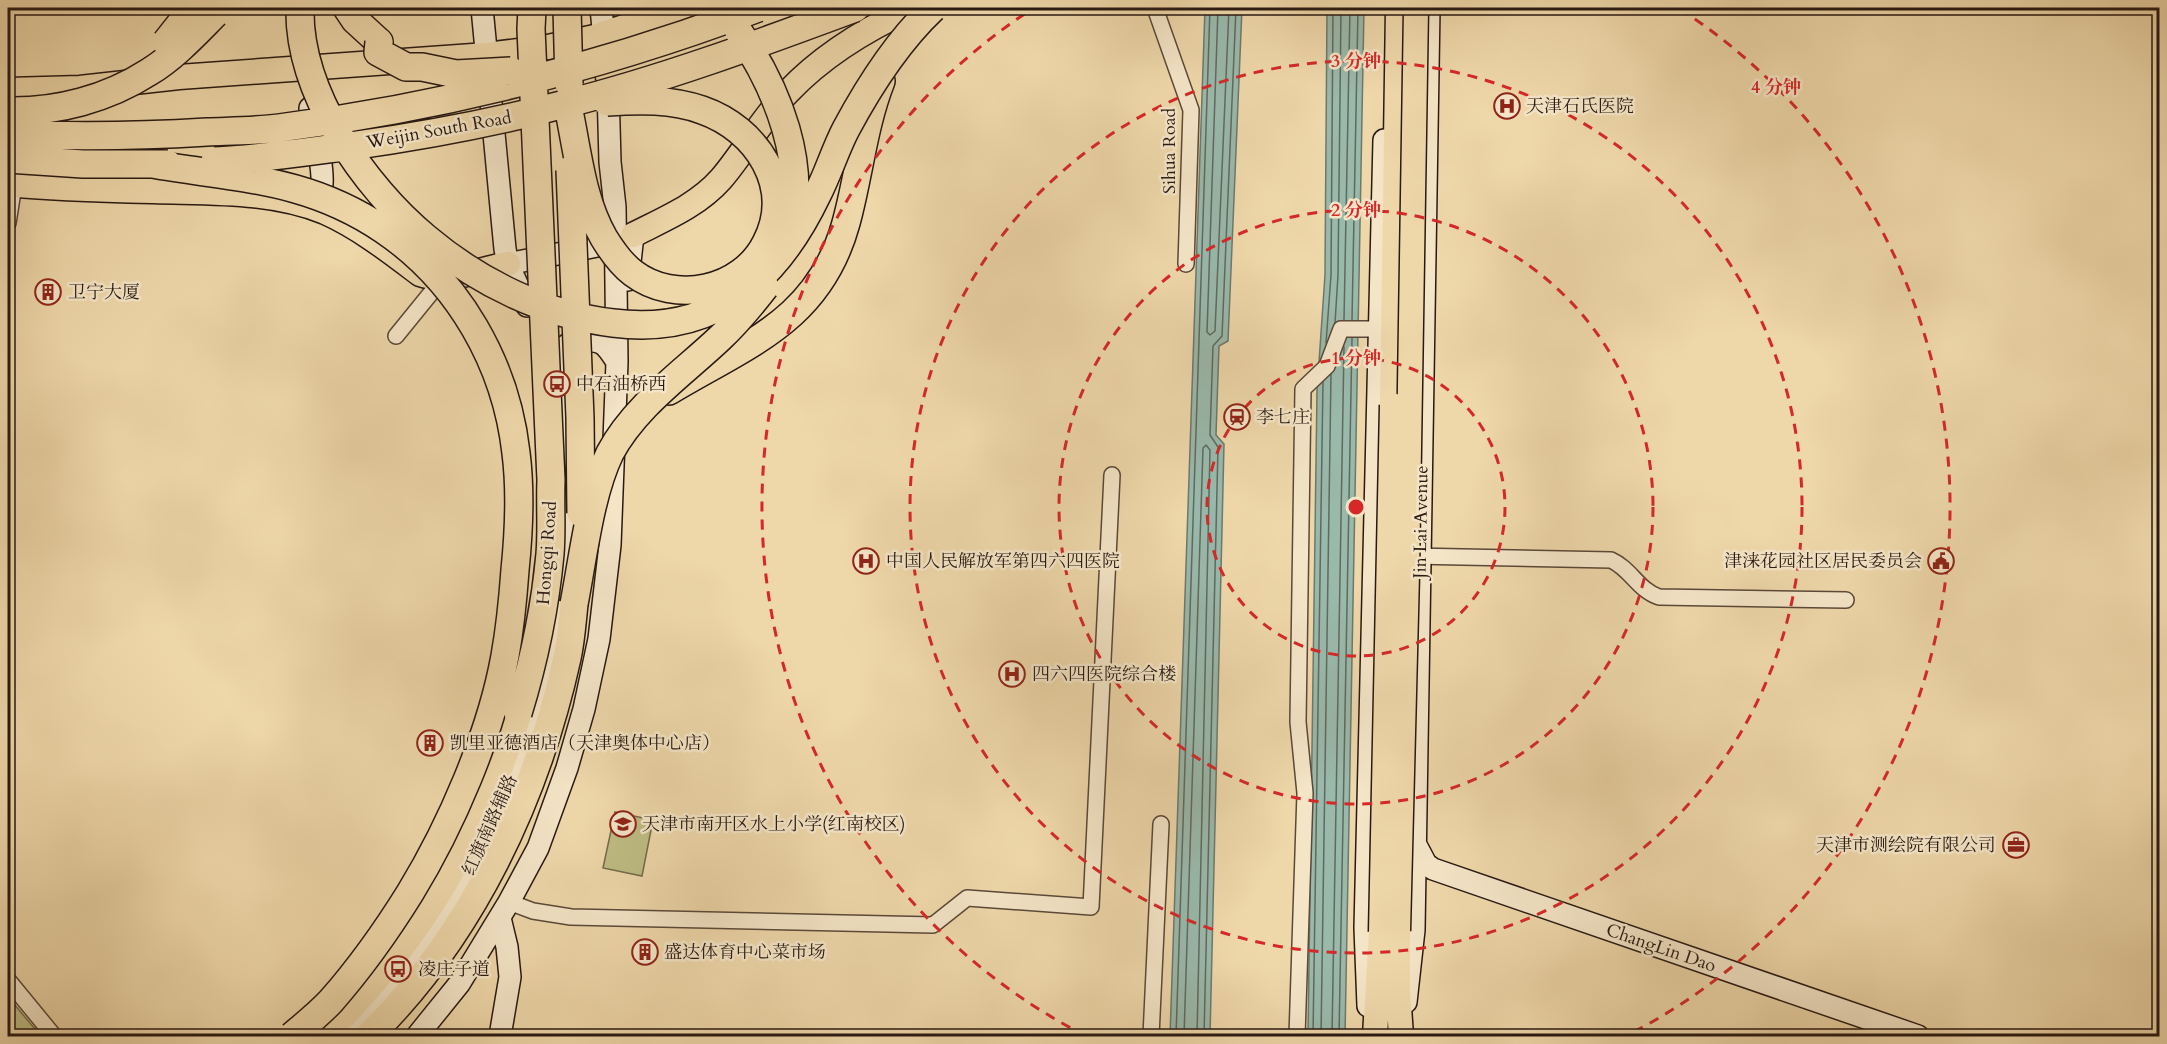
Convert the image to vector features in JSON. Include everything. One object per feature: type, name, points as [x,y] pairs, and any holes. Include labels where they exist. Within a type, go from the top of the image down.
[{"type":"highway","points":[[112,91],[161,48],[193,8]]},
{"type":"highway","points":[[8,111],[62,107],[112,91],[148,73],[163,62],[221,8]]},
{"type":"highway","points":[[300,8],[306,55],[320,99],[334,127],[356,161],[402,217],[438,248],[494,284],[556,311],[626,325],[657,325],[693,317],[737,297],[755,284],[780,258],[802,224],[861,102],[911,30],[933,8]]},
{"type":"highway","points":[[347,8],[355,20],[379,42],[378,52],[406,67],[422,67],[456,74],[474,74],[603,57],[688,8]]},
{"type":"highway","name":"Hongqi Road","points":[[369,1036],[387,1018],[437,955],[472,903],[508,835],[532,778],[552,718],[567,656],[574,604],[582,499],[566,110],[567,8]]},
{"type":"highway","points":[[574,604],[595,497],[610,453],[624,432],[669,383],[719,339],[753,303],[773,274],[792,224],[794,183],[787,129],[765,75],[722,8]]},
{"type":"highway","name":"Weijin South Road","points":[[8,134],[144,135],[278,128],[433,103],[512,85],[688,33],[758,8]]},
{"type":"highway","name":"Weijin South Road","points":[[8,159],[84,164],[152,164],[269,157],[369,143],[566,110],[855,8]]},
{"type":"highway","name":"Hongqi Road","points":[[322,1036],[356,1002],[408,939],[433,903],[471,834],[489,797],[518,713],[531,671],[539,632],[550,552],[551,480],[530,15]]},
{"type":"highway","points":[[652,401],[767,334],[786,320],[812,294],[833,259],[846,225],[865,129],[887,63]]},
{"type":"highway","points":[[644,101],[674,103],[703,110],[735,128],[760,152],[767,162],[774,181],[776,197],[774,222],[766,244],[759,255],[735,276],[703,290],[673,290],[647,282],[633,274],[612,250],[597,224],[566,110],[644,101]]},
{"type":"highway","points":[[152,164],[242,176],[304,191],[347,209],[402,243],[438,276],[473,325],[502,387],[513,430],[519,480],[516,556],[505,659],[489,716],[468,775],[423,869],[387,927],[330,1001]]},
{"type":"highway","points":[[292,1036],[433,903]]},
{"type":"main road","points":[[8,90],[80,88],[179,77],[487,55],[548,47],[603,57],[716,43],[815,8]]},
{"type":"main road","points":[[623,238],[685,208],[706,193],[732,165],[771,111],[806,73],[855,37],[912,8]]},
{"type":"main road","points":[[1390,932],[1398,8]]},
{"type":"main road","points":[[1374,1036],[1390,932],[1407,573],[1416,8]]},
{"type":"main road","points":[[11,185],[218,192],[301,204],[326,213],[355,229],[427,281],[430,277],[446,277],[508,264]]},
{"type":"main road","name":"Jin Lai Avenue","points":[[1390,932],[1402,1036]]},
{"type":"street","name":"红旗南路辅路","points":[[341,1036],[376,1004],[432,936],[456,898],[486,841],[510,785],[539,696],[556,629],[564,564],[565,453],[560,363],[528,308],[508,264],[482,8]]},
{"type":"street","points":[[417,1036],[459,984],[500,918],[538,848],[578,729],[599,639],[608,569],[614,458],[616,336],[624,315],[623,238],[615,214],[612,189],[601,8]]},
{"type":"street","name":"Sihua Road","points":[[1155,8],[1191,110],[1186,264]]},
{"type":"street","points":[[1374,1036],[1367,995],[1365,928],[1375,329],[1387,8]]},
{"type":"street","name":"Jin Lai Avenue","points":[[1402,1036],[1410,977],[1416,845],[1429,8]]},
{"type":"street","points":[[289,69],[303,84],[321,168],[321,193],[315,201],[301,204]]},
{"type":"street","points":[[8,223],[11,185]]},
{"type":"street","points":[[508,264],[623,238]]},
{"type":"street","points":[[396,336],[427,281]]},
{"type":"street","points":[[1297,1036],[1305,793],[1298,722],[1303,389],[1327,366],[1341,329],[1375,329]]},
{"type":"street","points":[[560,363],[564,347],[572,342],[591,340],[604,344],[617,362]]},
{"type":"street","points":[[500,918],[533,911],[571,917],[933,926],[967,898],[1091,907],[1112,475]]},
{"type":"street","points":[[1373,556],[1611,560],[1620,564],[1643,589],[1659,597],[1846,600]]},
{"type":"street","points":[[564,564],[608,569]]},
{"type":"street","points":[[1151,1036],[1161,824]]},
{"type":"street","name":"ChangLin Dao","points":[[1416,845],[1426,864],[1433,869],[1918,1036]]},
{"type":"street","name":"ChangLin Dao","points":[[1414,905],[1426,884],[1438,880],[1891,1036]]},
{"type":"street","points":[[489,1036],[497,991],[500,918]]},
{"type":"street","points":[[500,918],[507,947],[510,977],[500,1036]]},
{"type":"street","points":[[8,980],[54,1036]]},
{"type":"shaded area","points":[[615,812],[653,820],[642,876],[603,868]]},
{"type":"shaded area","points":[[8,997],[41,1036],[8,1036]]},
{"type":"water","points":[[1205,8],[1242,8],[1228,341],[1219,346],[1216,435],[1224,444],[1210,1036],[1170,1036]]},
{"type":"water","points":[[1327,8],[1364,8],[1345,1036],[1308,1036],[1317,391],[1325,275]]},
{"type":"place","name":"天津石氏医院","points":[[1507,106]]},
{"type":"place","name":"卫宁大厦","points":[[48,292]]},
{"type":"place","name":"中石油桥西","points":[[557,384]]},
{"type":"place","name":"李七庄","points":[[1237,417]]},
{"type":"place","name":"中国人民解放军第四六四医院","points":[[866,561]]},
{"type":"place","name":"津涞花园社区居民委员会","points":[[1941,561]]},
{"type":"place","name":"四六四医院综合楼","points":[[1012,674]]},
{"type":"place","name":"凯里亚德酒店（天津奥体中心店）","points":[[430,743]]},
{"type":"place","name":"天津市南开区水上小学(红南校区)","points":[[623,824]]},
{"type":"place","name":"天津市测绘院有限公司","points":[[2016,845]]},
{"type":"place","name":"盛达体育中心菜市场","points":[[645,952]]},
{"type":"place","name":"凌庄子道","points":[[398,969]]}]
